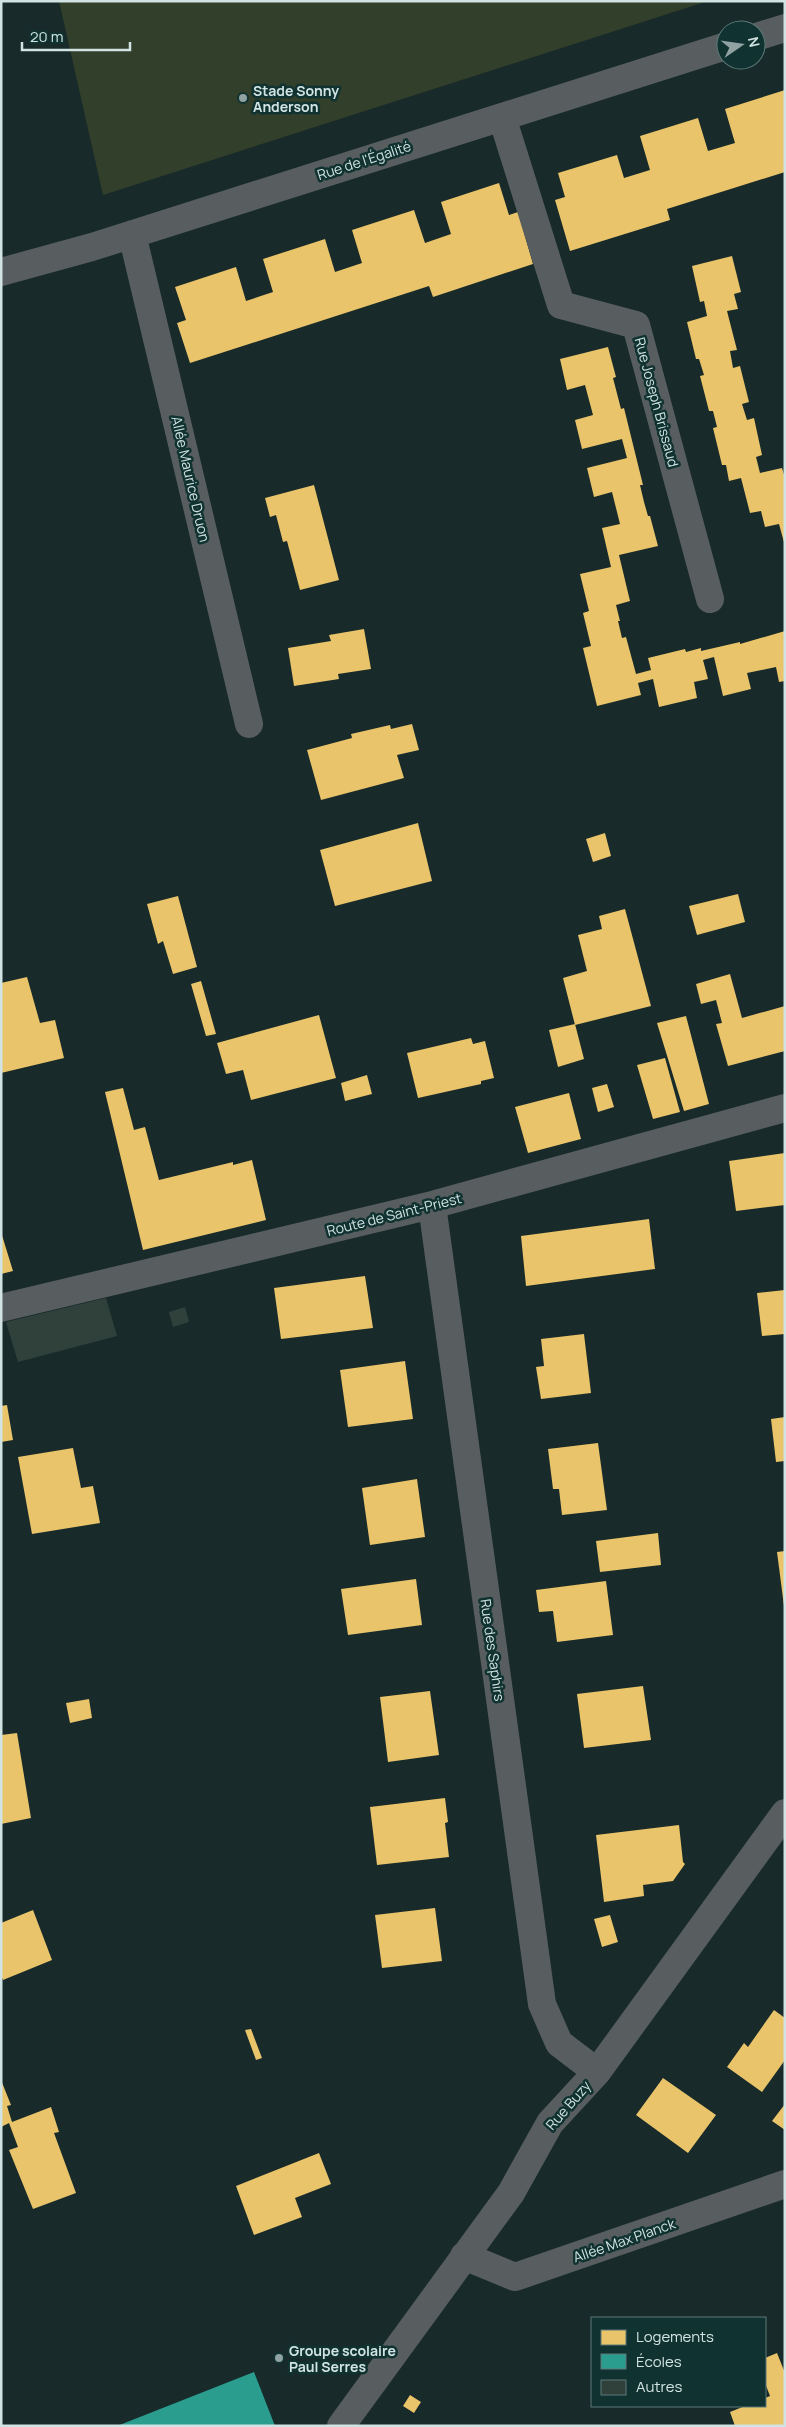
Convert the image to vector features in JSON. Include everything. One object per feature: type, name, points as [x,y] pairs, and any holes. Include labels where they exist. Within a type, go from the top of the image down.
[{"type":"street","points":[[766,34],[785,28]]},
{"type":"street","name":"Rue de l'Égalité","points":[[1,272],[132,234],[716,49]]},
{"type":"street","name":"Rue Joseph Brissaud","points":[[502,117],[561,304],[636,325],[710,599]]},
{"type":"street","name":"Allée Maurice Druon","points":[[132,234],[249,724]]},
{"type":"street","name":"Route de Saint-Priest","points":[[1,1308],[432,1205],[785,1108]]},
{"type":"street","name":"Rue des Saphirs","points":[[432,1205],[542,2004],[559,2043],[597,2072]]},
{"type":"street","name":"Rue Buzy","points":[[341,2426],[511,2193],[550,2123],[597,2072],[785,1813]]},
{"type":"street","name":"Allée Max Planck","points":[[464,2256],[515,2278],[785,2184]]},
{"type":"green space","name":"Stade Sonny Anderson","points":[[59,1],[708,1],[103,195]]},
{"type":"building: Logements","points":[[785,90],[785,172],[667,209],[670,220],[570,251],[555,200],[565,197],[558,173],[617,155],[624,178],[650,170],[640,136],[698,118],[708,151],[735,143],[725,109]]},
{"type":"building: Logements","points":[[499,183],[509,215],[518,212],[533,264],[433,297],[429,286],[190,363],[177,323],[186,320],[175,287],[236,267],[246,301],[273,292],[263,259],[325,239],[335,272],[362,263],[352,230],[414,210],[425,243],[451,234],[441,202]]},
{"type":"building: Logements","points":[[732,256],[741,292],[734,294],[738,309],[727,311],[737,350],[730,351],[733,368],[740,366],[749,402],[742,404],[747,420],[754,418],[762,455],[756,457],[760,473],[782,468],[785,478],[785,546],[779,524],[765,527],[761,511],[750,513],[741,478],[729,481],[726,465],[722,465],[713,428],[717,427],[713,411],[709,411],[700,376],[704,375],[699,359],[696,359],[687,322],[707,316],[704,301],[700,302],[692,266]]},
{"type":"building: Logements","points":[[608,347],[616,377],[613,378],[621,409],[624,408],[643,485],[640,485],[644,502],[658,546],[619,555],[630,601],[616,605],[620,621],[618,621],[622,638],[626,637],[636,674],[651,670],[648,658],[685,649],[686,652],[701,648],[701,651],[740,642],[740,644],[785,631],[785,681],[779,682],[776,667],[747,673],[751,689],[723,696],[714,657],[703,660],[708,679],[694,682],[697,698],[659,707],[653,679],[638,683],[641,695],[597,706],[583,648],[591,646],[583,613],[589,611],[580,574],[611,567],[602,528],[620,524],[612,492],[594,497],[587,468],[627,458],[622,439],[582,449],[575,420],[593,415],[585,385],[567,390],[560,359]]},
{"type":"building: Logements","points":[[314,485],[339,580],[300,590],[287,541],[283,542],[276,515],[270,517],[265,498]]},
{"type":"building: Logements","points":[[364,629],[371,669],[338,674],[339,679],[294,686],[288,648],[331,641],[329,635]]},
{"type":"building: Logements","points":[[412,724],[419,750],[397,755],[404,778],[321,800],[307,750],[352,738],[351,734],[390,725],[391,729]]},
{"type":"building: Logements","points":[[418,823],[432,881],[335,906],[320,850]]},
{"type":"building: Logements","points":[[605,833],[611,856],[593,862],[586,839]]},
{"type":"building: Logements","points":[[738,894],[745,922],[697,935],[689,906]]},
{"type":"building: Logements","points":[[178,896],[197,967],[173,974],[163,941],[158,944],[147,904]]},
{"type":"building: Logements","points":[[625,909],[651,1006],[575,1025],[563,978],[587,971],[578,935],[602,929],[599,916]]},
{"type":"building: Logements","points":[[730,974],[742,1018],[785,1006],[785,1051],[728,1066],[716,1024],[722,1023],[716,1000],[701,1004],[696,984]]},
{"type":"building: Logements","points":[[27,977],[40,1023],[55,1020],[64,1058],[1,1073],[1,983]]},
{"type":"building: Logements","points":[[201,981],[216,1034],[206,1036],[191,984]]},
{"type":"building: Logements","points":[[319,1015],[336,1078],[251,1100],[243,1070],[226,1074],[217,1043]]},
{"type":"building: Logements","points":[[686,1016],[709,1104],[684,1111],[657,1023]]},
{"type":"building: Logements","points":[[575,1024],[584,1059],[558,1067],[549,1030]]},
{"type":"building: Logements","points":[[471,1038],[473,1044],[485,1041],[494,1078],[481,1081],[481,1084],[418,1098],[407,1053]]},
{"type":"building: Logements","points":[[665,1058],[680,1112],[653,1119],[637,1065]]},
{"type":"building: Logements","points":[[367,1075],[372,1094],[345,1101],[341,1083]]},
{"type":"building: Logements","points":[[607,1084],[614,1107],[598,1112],[592,1088]]},
{"type":"building: Logements","points":[[123,1088],[134,1130],[145,1127],[159,1180],[233,1162],[233,1165],[252,1160],[266,1220],[143,1250],[105,1092]]},
{"type":"building: Logements","points":[[569,1093],[581,1139],[528,1153],[515,1107]]},
{"type":"building: Logements","points":[[785,1153],[785,1205],[736,1211],[729,1161]]},
{"type":"building: Logements","points":[[649,1219],[655,1269],[526,1286],[521,1236]]},
{"type":"building: Logements","points":[[1,1232],[13,1271],[1,1274]]},
{"type":"building: Logements","points":[[365,1276],[373,1328],[281,1339],[274,1288]]},
{"type":"building: Logements","points":[[785,1290],[785,1334],[762,1336],[757,1293]]},
{"type":"building: Logements","points":[[584,1334],[591,1393],[541,1399],[536,1367],[544,1366],[541,1339]]},
{"type":"building: Logements","points":[[405,1361],[413,1419],[348,1427],[340,1370]]},
{"type":"building: Logements","points":[[7,1405],[13,1440],[1,1442],[1,1406]]},
{"type":"building: Logements","points":[[785,1417],[785,1461],[776,1462],[771,1419]]},
{"type":"building: Logements","points":[[598,1443],[607,1510],[562,1515],[559,1489],[553,1489],[548,1449]]},
{"type":"building: Logements","points":[[73,1448],[81,1488],[93,1486],[100,1523],[32,1534],[18,1457]]},
{"type":"building: Logements","points":[[417,1479],[425,1537],[370,1545],[362,1488]]},
{"type":"building: Logements","points":[[658,1533],[661,1565],[600,1572],[596,1541]]},
{"type":"building: Logements","points":[[785,1551],[785,1606],[784,1606],[777,1552]]},
{"type":"building: Logements","points":[[416,1579],[422,1625],[348,1635],[341,1589]]},
{"type":"building: Logements","points":[[606,1581],[613,1635],[557,1642],[553,1611],[539,1612],[536,1590]]},
{"type":"building: Logements","points":[[643,1686],[651,1740],[584,1748],[577,1694]]},
{"type":"building: Logements","points":[[430,1691],[439,1755],[388,1762],[380,1697]]},
{"type":"building: Logements","points":[[89,1699],[92,1718],[70,1723],[66,1703]]},
{"type":"building: Logements","points":[[17,1733],[31,1818],[1,1824],[1,1735]]},
{"type":"building: Logements","points":[[445,1798],[448,1822],[445,1823],[449,1857],[377,1865],[370,1807]]},
{"type":"building: Logements","points":[[679,1825],[683,1862],[685,1864],[673,1881],[643,1885],[644,1896],[604,1902],[596,1835]]},
{"type":"building: Logements","points":[[435,1908],[442,1961],[382,1968],[375,1915]]},
{"type":"building: Logements","points":[[33,1910],[52,1960],[3,1980],[1,1975],[1,1923]]},
{"type":"building: Logements","points":[[610,1915],[618,1942],[602,1947],[594,1919]]},
{"type":"building: Logements","points":[[774,2010],[785,2018],[785,2060],[762,2092],[727,2067],[744,2043],[748,2047]]},
{"type":"building: Logements","points":[[251,2029],[262,2058],[256,2060],[245,2030]]},
{"type":"building: Logements","points":[[663,2078],[716,2115],[688,2153],[636,2115]]},
{"type":"building: Logements","points":[[1,2080],[11,2105],[7,2106],[12,2122],[51,2107],[59,2132],[54,2133],[76,2193],[33,2209],[9,2150],[18,2147],[9,2123],[1,2127]]},
{"type":"building: Logements","points":[[785,2104],[785,2130],[772,2121]]},
{"type":"building: Logements","points":[[319,2153],[331,2184],[295,2198],[302,2217],[254,2235],[236,2186]]},
{"type":"building: Logements","points":[[777,2353],[785,2373],[785,2426],[735,2426],[730,2412],[742,2407],[766,2407],[766,2398],[770,2396],[766,2386],[766,2358]]},
{"type":"building: Logements","points":[[410,2395],[421,2402],[414,2413],[403,2406]]},
{"type":"building: Écoles","points":[[254,2372],[275,2426],[117,2426]]},
{"type":"building: Autres","points":[[106,1298],[117,1336],[18,1362],[6,1322]]},
{"type":"building: Autres","points":[[185,1307],[189,1322],[173,1327],[169,1312]]},
{"type":"place","name":"Stade Sonny Anderson","points":[[243,98]]},
{"type":"place","name":"Groupe scolaire Paul Serres","points":[[279,2358]]}]
